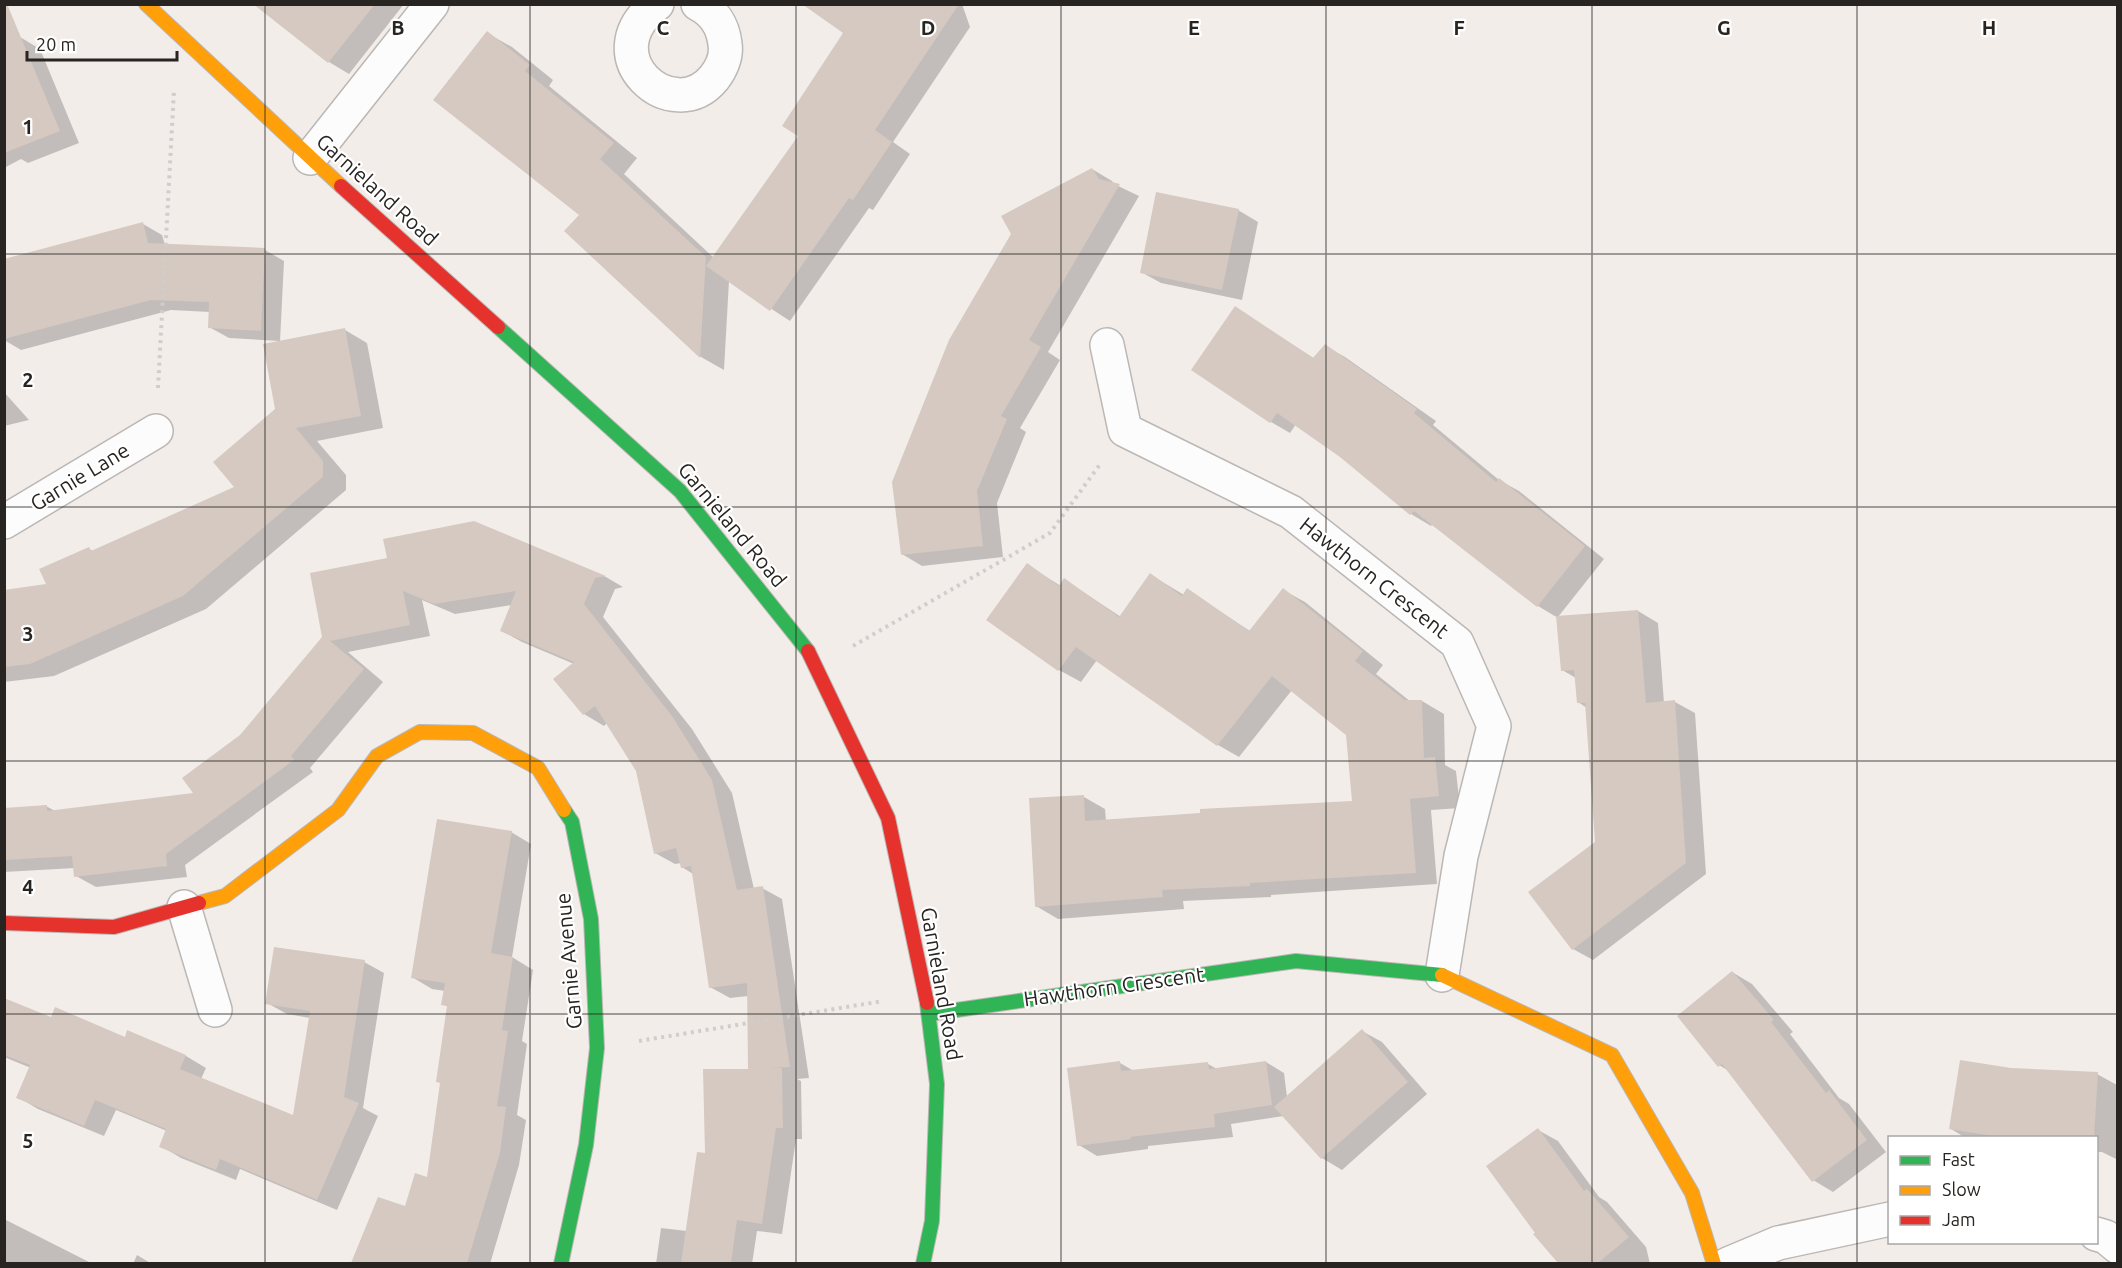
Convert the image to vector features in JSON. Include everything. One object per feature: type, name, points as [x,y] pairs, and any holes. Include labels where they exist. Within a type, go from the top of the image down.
[{"type":"street","name":"Garnieland Road","points":[[146,4],[310,158],[680,491],[806,647],[888,818],[929,1014],[937,1084],[932,1221],[923,1263]]},
{"type":"street","points":[[310,158],[432,4]]},
{"type":"street","points":[[657,4],[644,14],[635,28],[631,44],[633,60],[640,75],[651,86],[666,92],[682,94],[695,92],[709,83],[720,71],[726,51],[724,34],[717,19],[698,4]]},
{"type":"street","points":[[1107,345],[1125,430]]},
{"type":"street","name":"Hawthorn Crescent","points":[[1125,430],[1291,512],[1457,643],[1494,726],[1461,856],[1442,975]]},
{"type":"street","name":"Garnie Lane","points":[[4,522],[156,431]]},
{"type":"street","name":"Garnie Avenue","points":[[4,923],[114,927],[225,896],[338,810],[377,756],[420,732],[473,734],[538,768],[572,822],[591,919],[597,1048],[586,1145],[561,1263]]},
{"type":"street","points":[[184,907],[215,1010]]},
{"type":"street","name":"Hawthorn Crescent","points":[[929,1014],[1296,961],[1442,975],[1612,1055],[1692,1193],[1714,1263]]},
{"type":"street","points":[[1728,1263],[1778,1243],[1888,1219]]},
{"type":"street","points":[[2098,1234],[2106,1237],[2118,1247]]},
{"type":"path","points":[[156,431],[177,33]]},
{"type":"path","points":[[816,668],[1050,533],[1125,430]]},
{"type":"path","points":[[597,1048],[925,994]]},
{"type":"building","points":[[4,4],[7,4],[60,131],[4,153]]},
{"type":"building","points":[[253,4],[375,4],[328,63]]},
{"type":"building","points":[[802,4],[959,4],[875,130],[892,142],[853,200],[849,198],[770,311],[706,266],[798,136],[782,126],[843,33]]},
{"type":"building","points":[[487,31],[530,65],[525,71],[614,143],[600,159],[706,257],[700,358],[564,231],[579,215],[433,100]]},
{"type":"building","points":[[1092,168],[1099,179],[1120,184],[1029,340],[1041,347],[1001,416],[1007,419],[977,491],[983,546],[901,555],[892,482],[949,340],[1011,234],[1001,216]]},
{"type":"building","points":[[1156,192],[1239,209],[1222,290],[1140,273]]},
{"type":"building","points":[[143,222],[148,243],[265,248],[261,331],[208,328],[209,302],[151,300],[4,339],[4,259]]},
{"type":"building","points":[[1235,306],[1313,358],[1325,344],[1417,409],[1414,413],[1496,482],[1499,478],[1585,546],[1537,607],[1414,511],[1410,515],[1340,457],[1277,413],[1270,423],[1191,370]]},
{"type":"building","points":[[345,328],[361,416],[296,428],[323,461],[323,477],[183,596],[30,664],[4,667],[4,590],[46,584],[39,569],[89,547],[91,551],[234,487],[213,462],[275,409],[263,344]]},
{"type":"building","points":[[474,521],[606,576],[595,578],[584,604],[672,716],[712,780],[737,890],[763,886],[790,1067],[769,1068],[782,1068],[783,1128],[776,1128],[762,1224],[737,1220],[731,1263],[681,1263],[697,1152],[705,1153],[703,1069],[748,1069],[747,983],[709,988],[691,866],[681,868],[676,848],[654,854],[636,771],[595,706],[583,715],[553,679],[574,662],[500,631],[516,591],[434,604],[403,591],[410,625],[330,641],[364,669],[291,756],[294,760],[166,854],[167,866],[74,877],[72,856],[4,860],[4,808],[47,805],[47,811],[193,793],[182,778],[240,735],[322,637],[310,573],[387,558],[383,539]]},
{"type":"building","points":[[1027,563],[1059,586],[1064,578],[1119,617],[1150,573],[1182,596],[1187,588],[1249,631],[1283,588],[1363,651],[1355,661],[1405,700],[1422,700],[1424,758],[1435,757],[1439,796],[1410,799],[1416,873],[1250,883],[1250,886],[1162,890],[1163,897],[1035,907],[1029,798],[1084,795],[1085,821],[1200,813],[1200,809],[1352,801],[1346,735],[1272,676],[1217,746],[1076,647],[1058,671],[986,620]]},
{"type":"building","points":[[1638,610],[1646,703],[1675,700],[1686,863],[1572,950],[1528,892],[1595,842],[1585,703],[1577,703],[1574,670],[1561,671],[1556,616]]},
{"type":"building","points":[[437,819],[512,831],[491,953],[513,957],[502,1030],[508,1031],[497,1106],[506,1107],[500,1153],[467,1263],[351,1263],[378,1197],[405,1206],[415,1173],[427,1177],[440,1083],[436,1082],[447,1006],[441,1005],[445,983],[411,978]]},
{"type":"building","points":[[274,947],[365,960],[344,1097],[359,1103],[317,1200],[220,1159],[216,1170],[159,1147],[166,1129],[95,1100],[84,1126],[16,1098],[30,1065],[4,1055],[4,998],[51,1017],[55,1007],[125,1037],[127,1030],[186,1055],[180,1069],[293,1115],[310,1011],[265,1004]]},
{"type":"building","points":[[1732,971],[1774,1020],[1771,1022],[1826,1093],[1829,1090],[1867,1140],[1812,1182],[1722,1064],[1718,1067],[1677,1016]]},
{"type":"building","points":[[1362,1029],[1408,1082],[1321,1159],[1274,1107]]},
{"type":"building","points":[[1960,1060],[2011,1068],[2098,1072],[2094,1136],[1993,1136],[1949,1129]]},
{"type":"building","points":[[1120,1061],[1121,1071],[1208,1062],[1209,1069],[1266,1061],[1272,1105],[1214,1114],[1215,1127],[1077,1146],[1067,1068]]},
{"type":"building","points":[[1538,1128],[1584,1191],[1587,1189],[1629,1237],[1598,1263],[1558,1263],[1533,1234],[1535,1233],[1486,1166]]},
{"type":"traffic: fast","points":[[498,327],[680,491],[808,651]]},
{"type":"traffic: fast","points":[[561,1264],[586,1145],[597,1048],[591,919],[572,822],[564,810]]},
{"type":"traffic: fast","points":[[929,1014],[1296,961],[1442,975]]},
{"type":"traffic: fast","points":[[923,1264],[932,1221],[937,1084],[927,1003]]},
{"type":"traffic: slow","points":[[146,4],[341,186]]},
{"type":"traffic: slow","points":[[199,903],[225,896],[338,810],[377,756],[420,732],[473,733],[538,768],[564,810]]},
{"type":"traffic: slow","points":[[1442,975],[1612,1055],[1692,1193],[1714,1264]]},
{"type":"traffic: jam","points":[[341,186],[498,327]]},
{"type":"traffic: jam","points":[[808,651],[888,818],[927,1003]]},
{"type":"traffic: jam","points":[[4,923],[114,927],[199,903]]}]
